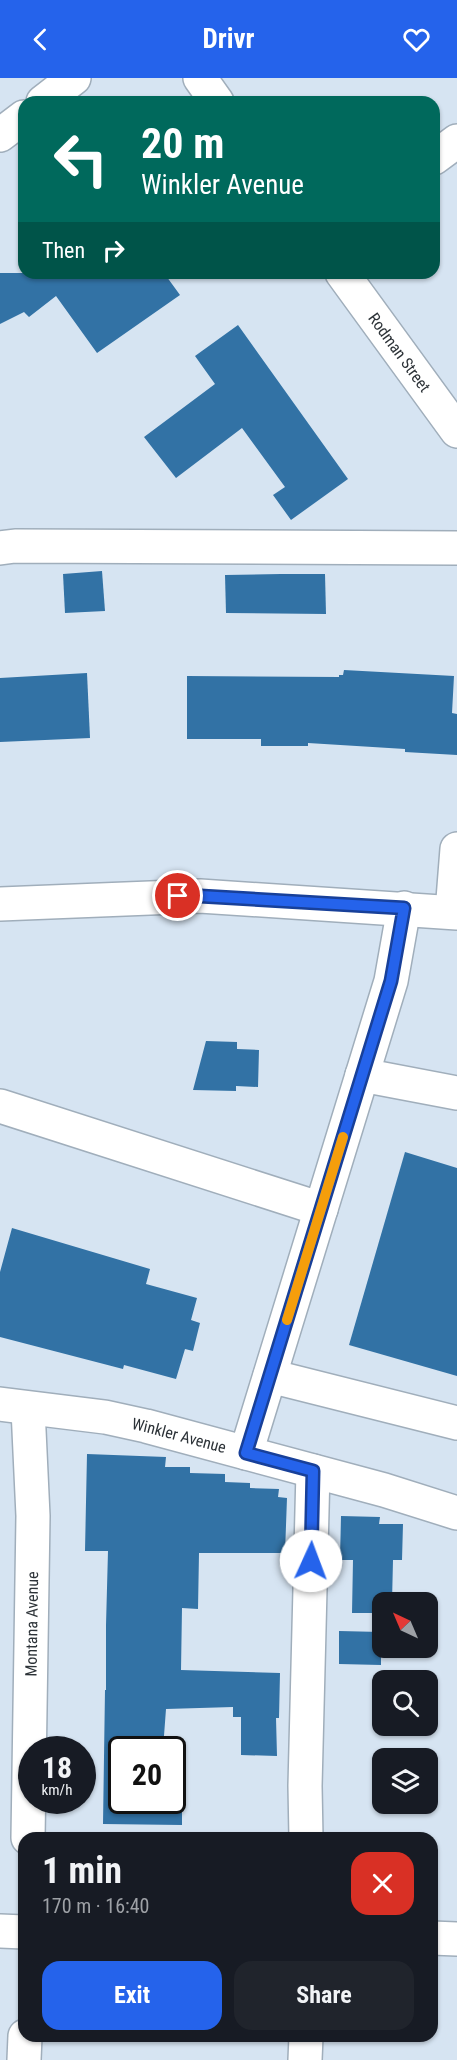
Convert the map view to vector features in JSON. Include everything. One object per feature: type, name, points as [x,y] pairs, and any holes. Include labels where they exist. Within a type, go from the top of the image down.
[{"type":"street","points":[[51,96],[74,78]]},
{"type":"street","points":[[200,78],[213,96]]},
{"type":"street","points":[[0,135],[18,122]]},
{"type":"street","points":[[440,154],[457,141]]},
{"type":"street","name":"Rodman Street","points":[[346,279],[457,430]]},
{"type":"street","points":[[0,548],[457,548]]},
{"type":"street","points":[[0,904],[200,896],[454,913],[457,849]]},
{"type":"street","points":[[246,1453],[391,981],[404,908]]},
{"type":"street","points":[[362,1074],[457,1093]]},
{"type":"street","points":[[0,1106],[321,1209]]},
{"type":"street","points":[[270,1376],[457,1423]]},
{"type":"street","name":"Winkler Avenue","points":[[14,1407],[105,1417],[313,1471],[457,1513]]},
{"type":"street","name":"Montana Avenue","points":[[14,1407],[33,1516],[28,1832]]},
{"type":"street","points":[[306,1832],[313,1471]]},
{"type":"street","points":[[0,1931],[18,1932]]},
{"type":"street","points":[[438,1938],[457,1939]]},
{"type":"street","points":[[24,2060],[25,2042]]},
{"type":"street","points":[[305,2060],[306,2042]]},
{"type":"building","points":[[0,273],[18,273],[18,279],[168,279],[180,295],[97,353],[56,296],[29,317],[24,312],[0,324]]},
{"type":"building","points":[[238,325],[348,479],[291,520],[273,495],[285,487],[242,428],[176,478],[144,437],[215,384],[195,356]]},
{"type":"building","points":[[102,571],[105,611],[65,613],[63,574]]},
{"type":"building","points":[[325,574],[326,614],[226,613],[225,575]]},
{"type":"building","points":[[344,670],[454,676],[452,713],[457,714],[457,755],[405,752],[405,749],[308,743],[308,746],[261,746],[261,739],[187,739],[187,676],[339,677],[343,675]]},
{"type":"building","points":[[87,673],[90,738],[0,742],[0,678]]},
{"type":"building","points":[[206,1041],[237,1042],[237,1049],[259,1050],[258,1087],[236,1086],[236,1091],[193,1090]]},
{"type":"building","points":[[405,1152],[457,1168],[457,1376],[349,1345]]},
{"type":"building","points":[[12,1228],[150,1269],[146,1284],[197,1298],[191,1320],[200,1323],[193,1351],[185,1349],[176,1379],[124,1365],[123,1369],[0,1337],[0,1272]]},
{"type":"building","points":[[87,1454],[166,1457],[165,1467],[190,1467],[190,1473],[225,1474],[225,1482],[250,1483],[250,1488],[279,1489],[278,1497],[287,1498],[285,1553],[199,1553],[198,1609],[182,1608],[181,1670],[280,1673],[279,1718],[276,1718],[277,1756],[241,1755],[241,1717],[233,1717],[233,1707],[166,1709],[164,1736],[108,1736],[108,1814],[182,1814],[182,1825],[103,1824],[108,1551],[85,1551]]},
{"type":"building","points":[[341,1516],[380,1517],[379,1524],[403,1524],[402,1560],[393,1560],[392,1592],[372,1592],[372,1613],[352,1613],[353,1560],[340,1560]]},
{"type":"building","points":[[339,1631],[372,1632],[372,1658],[381,1658],[381,1665],[339,1664]]},
{"type":"slow traffic","points":[[287,1320],[343,1137]]},
{"type":"route","points":[[178,896],[404,908],[391,981],[246,1453],[313,1471],[311,1561]]}]
